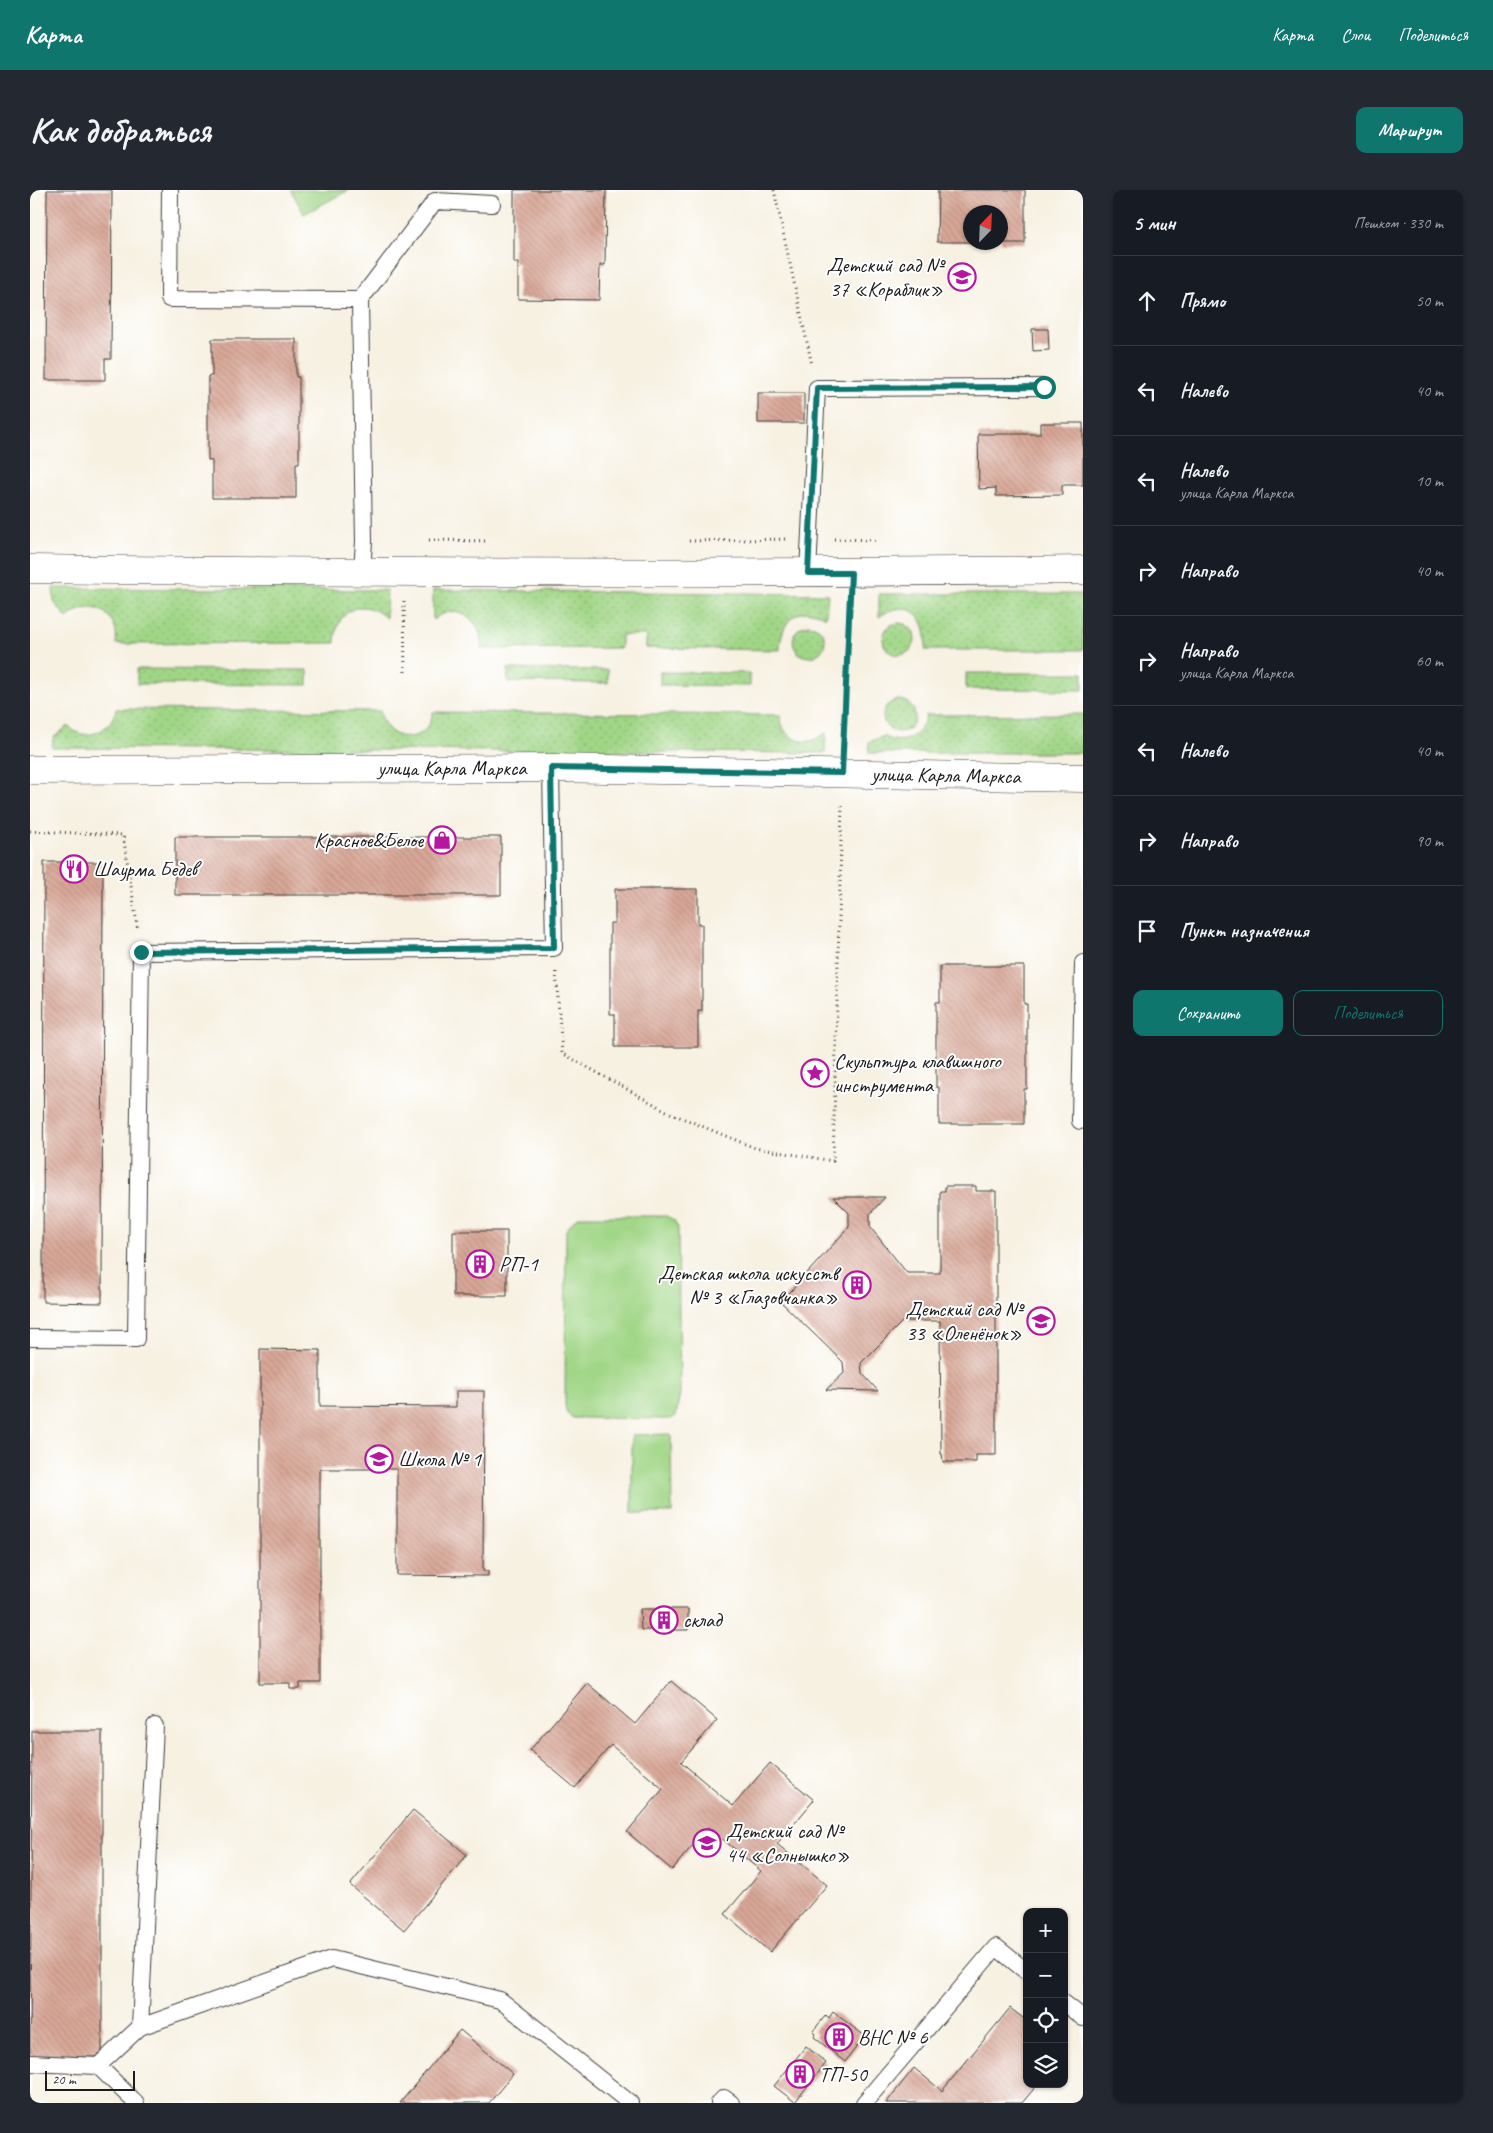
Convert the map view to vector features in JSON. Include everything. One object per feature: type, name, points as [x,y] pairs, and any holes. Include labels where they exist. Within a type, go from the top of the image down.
[{"type":"street","points":[[30,569],[808,573],[1083,570]]},
{"type":"street","name":"улица Карла Маркса","points":[[30,770],[551,768],[1083,778]]},
{"type":"lane","points":[[170,190],[169,299],[360,300]]},
{"type":"lane","points":[[362,572],[364,541],[360,300],[434,201],[492,204]]},
{"type":"lane","points":[[808,573],[817,388],[1044,387]]},
{"type":"lane","points":[[30,1338],[136,1339],[141,952],[554,948],[551,768]]},
{"type":"lane","points":[[1080,1121],[1083,963]]},
{"type":"lane","points":[[140,2027],[156,1726]]},
{"type":"lane","points":[[864,2103],[996,1947],[1023,1969]]},
{"type":"lane","points":[[98,2066],[140,2027],[332,1959],[500,2000],[630,2103]]},
{"type":"lane","points":[[1068,2006],[1083,2018]]},
{"type":"lane","points":[[30,2063],[98,2066],[136,2103]]},
{"type":"lane","points":[[719,2103],[724,2098],[731,2103]]},
{"type":"path","points":[[774,190],[817,388]]},
{"type":"path","points":[[404,572],[405,673]]},
{"type":"path","points":[[554,948],[562,1053],[670,1113],[755,1148],[833,1161],[842,773],[851,573]]},
{"type":"path","points":[[30,831],[122,835],[141,952]]},
{"type":"green space","points":[[291,190],[349,190],[304,214]]},
{"type":"green space","points":[[53,588],[387,590],[386,618],[377,611],[367,608],[359,607],[351,610],[339,622],[335,643],[116,644],[116,633],[109,616],[94,608],[85,608],[67,618],[54,602]]},
{"type":"green space","points":[[433,590],[828,594],[826,617],[807,612],[799,613],[792,617],[783,631],[780,650],[646,648],[646,635],[621,635],[621,648],[481,649],[478,629],[467,616],[451,612],[442,614],[433,620]]},
{"type":"green space","points":[[879,594],[1083,594],[1083,650],[925,650],[926,638],[921,620],[915,613],[899,609],[879,617]]},
{"type":"green space","points":[[899,623],[911,627],[915,639],[911,651],[899,655],[887,651],[883,639],[887,627]]},
{"type":"green space","points":[[809,625],[821,629],[825,641],[821,653],[809,657],[797,653],[793,641],[797,629]]},
{"type":"green space","points":[[137,669],[308,670],[308,685],[137,684]]},
{"type":"green space","points":[[508,669],[608,670],[608,683],[508,682]]},
{"type":"green space","points":[[660,672],[750,673],[750,686],[660,685]]},
{"type":"green space","points":[[966,673],[1083,673],[1083,690],[966,689]]},
{"type":"green space","points":[[899,700],[905,701],[910,705],[914,710],[914,722],[910,727],[905,731],[899,732],[893,731],[888,727],[884,722],[883,716],[884,710],[888,705],[893,701]]},
{"type":"green space","points":[[116,709],[380,711],[384,722],[390,730],[398,735],[407,737],[416,736],[423,731],[430,723],[433,712],[781,715],[785,731],[799,740],[811,741],[826,733],[825,753],[52,748],[53,738],[68,726],[82,734],[97,732],[109,723]]},
{"type":"green space","points":[[1083,714],[1083,753],[869,753],[869,742],[884,736],[898,741],[911,738],[924,722],[926,715]]},
{"type":"green space","points":[[581,1216],[666,1216],[674,1220],[678,1228],[680,1393],[676,1416],[670,1419],[573,1418],[567,1413],[565,1406],[566,1230],[575,1219]]},
{"type":"green space","points":[[671,1434],[672,1513],[632,1513],[632,1435]]},
{"type":"building","points":[[47,190],[112,190],[111,359],[105,359],[105,380],[46,380]]},
{"type":"building","points":[[514,190],[606,190],[605,265],[600,265],[599,300],[518,299],[518,263],[514,263]]},
{"type":"building","points":[[938,190],[1025,190],[1025,243],[1008,243],[1008,205],[963,205],[963,242],[937,242]]},
{"type":"building","points":[[1032,329],[1048,329],[1049,350],[1033,351]]},
{"type":"building","points":[[212,339],[296,339],[296,377],[299,377],[299,463],[296,463],[296,498],[212,498],[212,461],[208,460],[208,376],[212,376]]},
{"type":"building","points":[[758,393],[804,393],[804,423],[758,423]]},
{"type":"building","points":[[1040,423],[1083,423],[1083,485],[1062,485],[1062,495],[996,496],[996,488],[979,489],[978,434],[1040,434]]},
{"type":"building","points":[[175,837],[501,837],[501,895],[175,895]]},
{"type":"building","points":[[44,862],[103,862],[102,1303],[43,1302]]},
{"type":"building","points":[[615,889],[698,889],[698,924],[702,924],[702,1011],[698,1011],[698,1047],[615,1047],[615,1014],[610,1014],[610,923],[615,923]]},
{"type":"building","points":[[940,966],[1024,966],[1024,1004],[1027,1004],[1027,1089],[1024,1089],[1024,1124],[939,1124],[939,1087],[936,1087],[936,1002],[940,1002]]},
{"type":"building","points":[[945,1186],[976,1186],[976,1191],[996,1191],[996,1455],[976,1455],[976,1462],[943,1462],[941,1454],[940,1321],[908,1321],[908,1316],[861,1363],[862,1373],[878,1391],[826,1390],[844,1373],[843,1362],[781,1302],[849,1227],[849,1213],[833,1197],[885,1197],[870,1214],[870,1227],[907,1273],[940,1273],[940,1191],[945,1191]]},
{"type":"building","name":"РП-1","points":[[453,1231],[507,1231],[507,1296],[453,1296]]},
{"type":"building","points":[[260,1349],[320,1350],[320,1406],[456,1407],[456,1391],[484,1391],[483,1571],[488,1571],[488,1576],[397,1575],[397,1469],[320,1469],[320,1683],[300,1683],[300,1689],[290,1689],[290,1683],[260,1683]]},
{"type":"building","name":"склад","points":[[640,1609],[688,1609],[688,1630],[641,1630]]},
{"type":"building","points":[[671,1681],[717,1720],[681,1762],[733,1806],[770,1763],[814,1800],[777,1844],[827,1885],[770,1952],[725,1914],[761,1871],[708,1827],[672,1870],[627,1832],[663,1789],[611,1745],[575,1788],[530,1750],[587,1683],[635,1724]]},
{"type":"building","points":[[32,1731],[102,1731],[102,2057],[30,2058]]},
{"type":"building","points":[[413,1810],[467,1855],[404,1930],[350,1885]]},
{"type":"building","points":[[1010,2008],[1023,2018],[1023,2088],[1035,2088],[1022,2103],[886,2103],[914,2068],[942,2091]]},
{"type":"building","name":"ВНС № 6","points":[[833,2012],[865,2036],[845,2062],[814,2037],[816,2034],[813,2031],[826,2015],[829,2018]]},
{"type":"building","points":[[460,2030],[513,2074],[489,2103],[400,2103]]},
{"type":"building","name":"ТП-50","points":[[806,2046],[826,2063],[795,2102],[774,2086]]},
{"type":"place","name":"Детский сад № 37 «Кораблик»","points":[[962,277]]},
{"type":"place","name":"Красное&Белое","points":[[442,840]]},
{"type":"place","name":"Шаурма Бедев","points":[[74,869]]},
{"type":"place","name":"Скульптура клавишного инструмента","points":[[815,1073]]},
{"type":"place","name":"РП-1","points":[[480,1264]]},
{"type":"place","name":"Детская школа искусств № 3 «Глазовчанка»","points":[[857,1285]]},
{"type":"place","name":"Детский сад № 33 «Оленёнок»","points":[[1041,1321]]},
{"type":"place","name":"Школа № 1","points":[[379,1459]]},
{"type":"place","name":"склад","points":[[664,1620]]},
{"type":"place","name":"Детский сад № 44 «Солнышко»","points":[[707,1843]]},
{"type":"place","name":"ВНС № 6","points":[[839,2037]]},
{"type":"place","name":"ТП-50","points":[[800,2074]]},
{"type":"route","points":[[141,952],[554,948],[551,768],[842,773],[851,573],[808,573],[817,388],[1044,387]]}]
